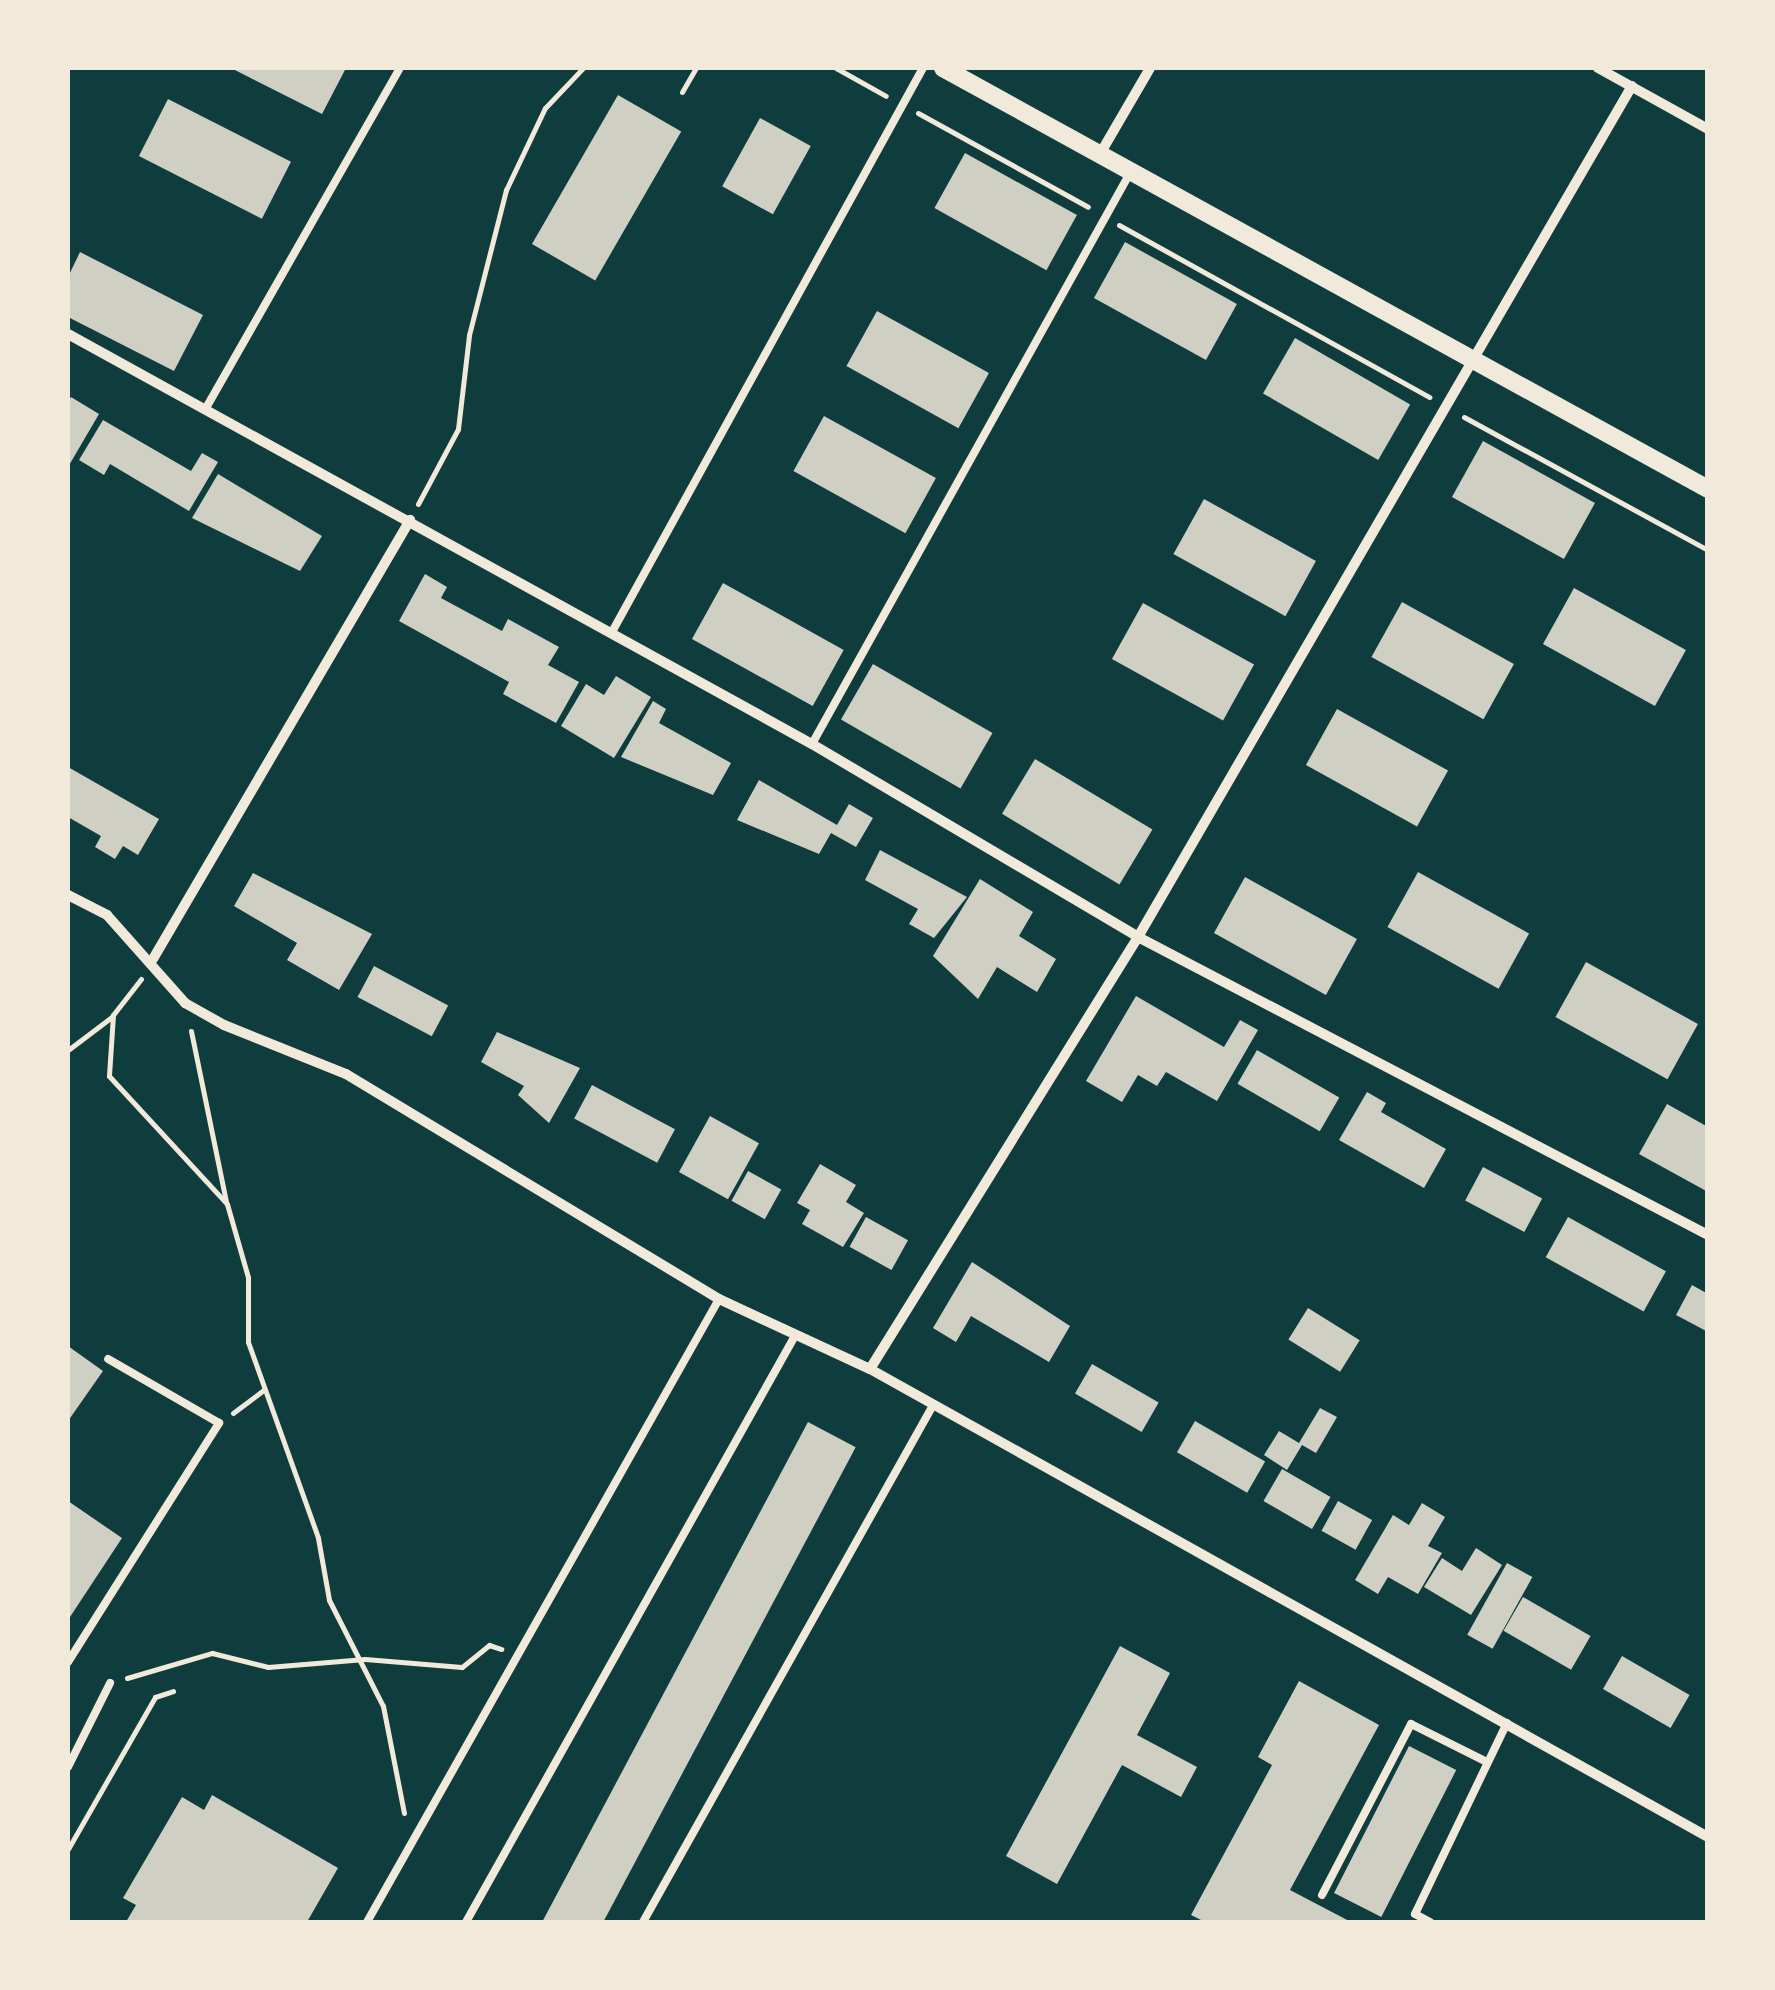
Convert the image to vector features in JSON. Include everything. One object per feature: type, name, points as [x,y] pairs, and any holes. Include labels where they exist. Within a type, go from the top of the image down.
[{"type":"street","points":[[943,68],[1708,489]]},
{"type":"street","points":[[1100,154],[1150,68]]},
{"type":"street","points":[[1598,68],[1708,129]]},
{"type":"street","points":[[870,1369],[1138,937],[1476,362],[1632,86]]},
{"type":"street","points":[[68,334],[812,744],[1138,937],[1708,1235]]},
{"type":"street","points":[[153,959],[410,520]]},
{"type":"street","points":[[68,895],[107,916],[153,959],[185,1003],[346,1074],[718,1299],[870,1369],[1708,1837]]},
{"type":"lane","points":[[206,408],[400,68]]},
{"type":"lane","points":[[612,632],[924,68]]},
{"type":"lane","points":[[812,744],[1132,172]]},
{"type":"lane","points":[[367,1922],[718,1299]]},
{"type":"lane","points":[[466,1922],[796,1334]]},
{"type":"lane","points":[[68,1662],[219,1424],[108,1359]]},
{"type":"lane","points":[[644,1922],[932,1406]]},
{"type":"lane","points":[[68,1767],[110,1683]]},
{"type":"lane","points":[[1430,1922],[1415,1914],[1485,1761],[1507,1723]]},
{"type":"lane","points":[[1322,1895],[1410,1724],[1485,1761]]},
{"type":"path","points":[[410,520],[458,429],[468,335],[506,190],[545,108],[583,68]]},
{"type":"path","points":[[682,92],[696,68]]},
{"type":"path","points":[[958,136],[1432,399]]},
{"type":"path","points":[[1470,420],[1708,550]]},
{"type":"path","points":[[68,1050],[114,1015],[153,959]]},
{"type":"path","points":[[185,1003],[264,1390],[318,1538],[329,1600],[365,1659],[404,1813]]},
{"type":"path","points":[[114,1015],[108,1076],[227,1204]]},
{"type":"path","points":[[219,1424],[264,1390]]},
{"type":"path","points":[[110,1683],[212,1653],[268,1667],[365,1659],[462,1667],[489,1645],[518,1655]]},
{"type":"path","points":[[68,1848],[156,1697],[173,1691]]},
{"type":"building","points":[[231,68],[346,68],[322,114]]},
{"type":"building","points":[[618,95],[681,132],[595,280],[532,244]]},
{"type":"building","points":[[168,99],[291,162],[262,219],[139,156]]},
{"type":"building","points":[[760,118],[811,146],[773,214],[722,186]]},
{"type":"building","points":[[965,153],[1077,215],[1046,270],[934,208]]},
{"type":"building","points":[[1125,242],[1237,304],[1206,360],[1094,298]]},
{"type":"building","points":[[80,252],[203,315],[174,371],[68,317],[68,277]]},
{"type":"building","points":[[877,311],[989,373],[958,428],[846,366]]},
{"type":"building","points":[[1295,338],[1410,404],[1378,460],[1263,393]]},
{"type":"building","points":[[71,397],[99,414],[68,467],[68,402]]},
{"type":"building","points":[[824,416],[936,478],[905,533],[793,471]]},
{"type":"building","points":[[103,420],[191,471],[202,453],[218,462],[189,511],[110,464],[104,475],[79,460]]},
{"type":"building","points":[[1483,441],[1595,503],[1564,559],[1452,497]]},
{"type":"building","points":[[218,474],[322,536],[300,571],[192,518]]},
{"type":"building","points":[[1204,499],[1316,561],[1285,616],[1173,554]]},
{"type":"building","points":[[425,574],[447,587],[441,598],[502,631],[508,619],[559,647],[548,665],[579,682],[556,723],[503,694],[509,682],[399,621]]},
{"type":"building","points":[[723,583],[844,650],[813,706],[692,639]]},
{"type":"building","points":[[1574,588],[1686,650],[1655,706],[1543,644]]},
{"type":"building","points":[[1402,602],[1514,664],[1483,719],[1371,657]]},
{"type":"building","points":[[1143,603],[1254,665],[1223,721],[1112,659]]},
{"type":"building","points":[[873,664],[993,733],[961,788],[841,719]]},
{"type":"building","points":[[616,676],[651,697],[614,758],[561,726],[586,684],[604,695]]},
{"type":"building","points":[[653,701],[666,709],[659,723],[731,763],[713,795],[621,757]]},
{"type":"building","points":[[1337,709],[1448,771],[1417,827],[1306,765]]},
{"type":"building","points":[[1035,759],[1152,830],[1119,884],[1002,814]]},
{"type":"building","points":[[68,767],[159,819],[138,855],[123,846],[115,859],[95,847],[101,836],[68,817]]},
{"type":"building","points":[[759,780],[837,825],[849,804],[873,818],[856,847],[831,833],[819,854],[737,820]]},
{"type":"building","points":[[880,850],[967,897],[934,938],[909,924],[918,909],[865,880]]},
{"type":"building","points":[[1418,872],[1529,934],[1499,989],[1387,927]]},
{"type":"building","points":[[253,873],[372,934],[339,990],[287,960],[297,943],[234,906]]},
{"type":"building","points":[[1245,877],[1357,939],[1326,995],[1214,933]]},
{"type":"building","points":[[980,879],[1033,912],[1019,936],[1056,959],[1037,992],[997,967],[978,999],[933,956]]},
{"type":"building","points":[[1586,962],[1698,1024],[1667,1079],[1555,1017]]},
{"type":"building","points":[[374,966],[448,1005],[432,1036],[358,997]]},
{"type":"building","points":[[1136,996],[1224,1047],[1240,1020],[1258,1030],[1217,1101],[1166,1072],[1157,1086],[1138,1075],[1122,1102],[1086,1081]]},
{"type":"building","points":[[497,1032],[580,1068],[549,1123],[518,1095],[524,1086],[481,1062]]},
{"type":"building","points":[[1257,1050],[1339,1098],[1320,1131],[1238,1084]]},
{"type":"building","points":[[592,1085],[675,1129],[657,1163],[574,1119]]},
{"type":"building","points":[[1367,1092],[1386,1103],[1381,1112],[1446,1149],[1424,1188],[1339,1140]]},
{"type":"building","points":[[1667,1104],[1708,1127],[1708,1192],[1639,1154]]},
{"type":"building","points":[[710,1116],[759,1143],[728,1199],[679,1172]]},
{"type":"building","points":[[820,1164],[856,1185],[846,1202],[864,1213],[843,1247],[802,1224],[810,1210],[797,1203]]},
{"type":"building","points":[[1483,1167],[1542,1198],[1524,1232],[1465,1201]]},
{"type":"building","points":[[748,1171],[781,1189],[765,1219],[732,1201]]},
{"type":"building","points":[[866,1217],[908,1240],[891,1270],[850,1247]]},
{"type":"building","points":[[1568,1217],[1666,1271],[1644,1312],[1546,1257]]},
{"type":"building","points":[[972,1262],[1070,1326],[1049,1362],[971,1316],[956,1342],[933,1328]]},
{"type":"building","points":[[1692,1285],[1708,1294],[1708,1332],[1676,1315]]},
{"type":"building","points":[[1308,1308],[1360,1340],[1340,1372],[1288,1339]]},
{"type":"building","points":[[68,1346],[103,1371],[68,1421]]},
{"type":"building","points":[[1092,1364],[1159,1402],[1142,1432],[1075,1393]]},
{"type":"building","points":[[1320,1408],[1337,1417],[1316,1453],[1302,1445],[1287,1470],[1264,1455],[1279,1431],[1299,1443]]},
{"type":"building","points":[[1195,1421],[1265,1462],[1247,1493],[1177,1452]]},
{"type":"building","points":[[808,1422],[856,1447],[603,1922],[542,1922]]},
{"type":"building","points":[[1282,1469],[1330,1497],[1312,1529],[1264,1501]]},
{"type":"building","points":[[68,1501],[122,1538],[68,1620]]},
{"type":"building","points":[[1338,1501],[1372,1520],[1356,1550],[1322,1531]]},
{"type":"building","points":[[1422,1503],[1445,1517],[1428,1546],[1442,1553],[1418,1594],[1388,1577],[1378,1594],[1355,1580],[1393,1515],[1409,1525]]},
{"type":"building","points":[[1476,1548],[1502,1565],[1471,1615],[1424,1587],[1442,1558],[1462,1571]]},
{"type":"building","points":[[1507,1563],[1532,1577],[1493,1649],[1467,1635]]},
{"type":"building","points":[[1523,1597],[1591,1636],[1571,1670],[1504,1631]]},
{"type":"building","points":[[1120,1646],[1170,1673],[1137,1735],[1197,1767],[1181,1797],[1122,1765],[1057,1884],[1006,1856]]},
{"type":"building","points":[[1622,1656],[1690,1695],[1671,1728],[1603,1689]]},
{"type":"building","points":[[1299,1681],[1379,1725],[1290,1890],[1351,1922],[1205,1922],[1191,1915],[1272,1765],[1258,1757]]},
{"type":"building","points":[[1409,1746],[1456,1770],[1381,1917],[1334,1893]]},
{"type":"building","points":[[212,1795],[338,1868],[307,1922],[126,1922],[136,1905],[123,1898],[182,1797],[204,1810]]}]
